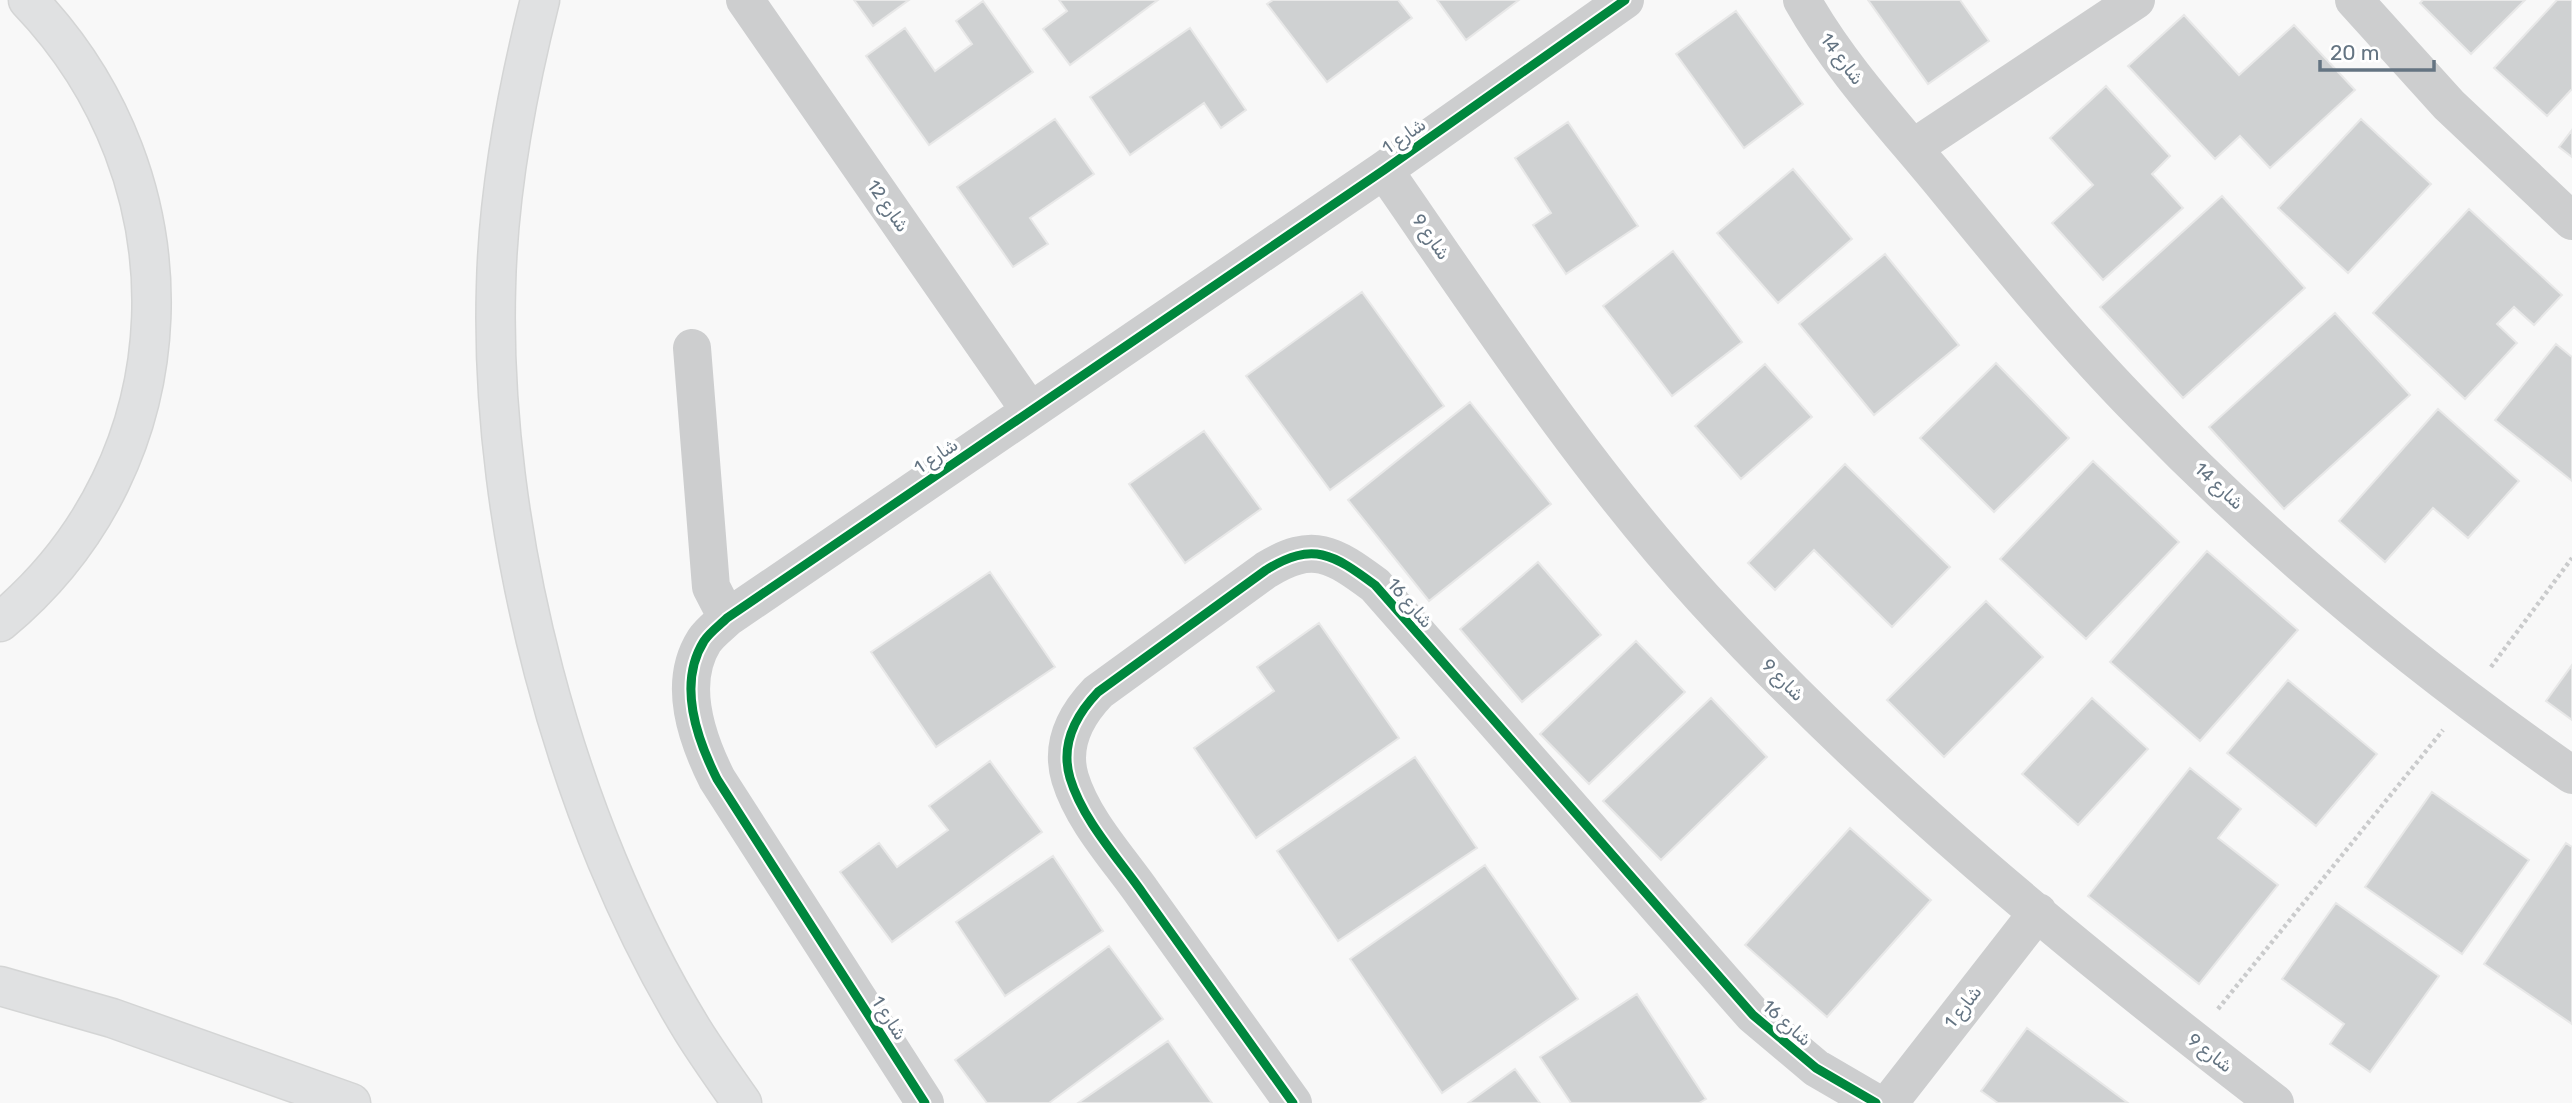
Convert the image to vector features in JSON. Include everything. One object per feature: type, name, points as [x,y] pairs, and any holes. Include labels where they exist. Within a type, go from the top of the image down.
[{"type":"highway","points":[[0,622],[26,601],[59,565],[88,526],[111,483],[130,438],[143,392],[151,345],[153,297],[149,249],[129,163],[104,103],[77,57],[28,0]]},
{"type":"highway","points":[[540,0],[526,54],[508,166],[496,285],[497,383],[505,462],[527,597],[556,712],[583,799],[615,876],[692,1030],[742,1103]]},
{"type":"highway","points":[[0,986],[112,1018],[351,1103]]},
{"type":"street","name":"شارع 12","points":[[746,0],[1030,411]]},
{"type":"street","name":"شارع 1","points":[[925,1103],[717,779],[702,748],[693,709],[695,658],[705,639],[727,618],[1384,170],[1625,0]]},
{"type":"street","name":"شارع 14","points":[[1801,0],[1832,46],[2005,260],[2142,413],[2354,611],[2467,699],[2572,775]]},
{"type":"street","points":[[1913,148],[2136,0]]},
{"type":"street","points":[[2354,0],[2449,105],[2572,221]]},
{"type":"street","name":"شارع 9","points":[[1384,170],[1593,467],[1704,598],[1835,731],[2038,912],[2193,1040],[2275,1103]]},
{"type":"street","points":[[692,348],[711,587],[727,618]]},
{"type":"street","name":"شارع 16","points":[[1293,1103],[1099,831],[1070,778],[1067,757],[1071,731],[1081,709],[1098,692],[1266,570],[1285,558],[1305,552],[1343,563],[1374,584],[1753,1015],[1816,1068],[1875,1103]]},
{"type":"street","name":"شارع 1","points":[[1889,1103],[2038,912]]},
{"type":"path","points":[[2193,1040],[2467,699],[2572,558]]},
{"type":"building","points":[[854,0],[909,0],[873,26]]},
{"type":"building","points":[[1059,0],[1158,0],[1070,65],[1043,29],[1067,11]]},
{"type":"building","points":[[1273,0],[1398,0],[1412,18],[1327,82],[1267,4]]},
{"type":"building","points":[[1437,0],[1519,0],[1466,40]]},
{"type":"building","points":[[1868,0],[1960,0],[1989,41],[1928,84]]},
{"type":"building","points":[[2423,0],[2525,0],[2471,54],[2420,3]]},
{"type":"building","points":[[2557,0],[2572,0],[2572,89],[2547,116],[2494,68]]},
{"type":"building","points":[[983,1],[1033,72],[929,145],[866,56],[905,28],[935,71],[972,44],[956,21]]},
{"type":"building","points":[[1736,11],[1803,104],[1744,148],[1676,54]]},
{"type":"building","points":[[2184,15],[2239,75],[2294,25],[2355,90],[2270,168],[2240,136],[2215,159],[2128,66]]},
{"type":"building","points":[[1190,28],[1246,110],[1221,128],[1204,103],[1130,155],[1090,97]]},
{"type":"building","points":[[2106,86],[2170,156],[2152,174],[2183,208],[2103,280],[2052,223],[2093,185],[2050,138]]},
{"type":"building","points":[[1055,119],[1094,174],[1030,218],[1048,244],[1013,267],[957,187]]},
{"type":"building","points":[[2361,119],[2431,184],[2348,273],[2278,208]]},
{"type":"building","points":[[1568,122],[1638,226],[1566,274],[1533,225],[1551,213],[1515,158]]},
{"type":"building","points":[[2572,130],[2572,157],[2559,147]]},
{"type":"building","points":[[1793,169],[1852,239],[1778,303],[1717,233]]},
{"type":"building","points":[[2222,196],[2305,288],[2183,398],[2100,307]]},
{"type":"building","points":[[2469,209],[2562,295],[2534,325],[2514,307],[2497,324],[2517,343],[2465,399],[2373,313]]},
{"type":"building","points":[[1673,251],[1742,342],[1672,396],[1603,306]]},
{"type":"building","points":[[1885,254],[1959,345],[1874,415],[1799,324]]},
{"type":"building","points":[[1362,292],[1444,406],[1330,490],[1246,376]]},
{"type":"building","points":[[2335,313],[2410,395],[2284,509],[2209,427]]},
{"type":"building","points":[[2556,344],[2572,357],[2572,481],[2495,420]]},
{"type":"building","points":[[1996,363],[2069,438],[1994,512],[1920,438]]},
{"type":"building","points":[[1765,364],[1812,417],[1741,479],[1695,426]]},
{"type":"building","points":[[1470,402],[1551,504],[1429,601],[1348,500]]},
{"type":"building","points":[[2438,409],[2519,481],[2468,538],[2433,508],[2385,562],[2339,521]]},
{"type":"building","points":[[1204,431],[1261,509],[1185,563],[1129,484]]},
{"type":"building","points":[[2093,461],[2179,542],[2086,639],[2000,559]]},
{"type":"building","points":[[1845,464],[1950,567],[1892,627],[1814,550],[1775,590],[1748,563]]},
{"type":"building","points":[[2207,551],[2298,630],[2200,741],[2110,662]]},
{"type":"building","points":[[1538,562],[1601,635],[1522,702],[1460,629]]},
{"type":"building","points":[[990,572],[1055,667],[936,747],[871,652]]},
{"type":"building","points":[[1986,601],[2043,657],[1944,757],[1887,700]]},
{"type":"building","points":[[1319,623],[1399,738],[1256,838],[1194,748],[1274,691],[1257,667]]},
{"type":"building","points":[[1636,641],[1685,692],[1589,784],[1540,734]]},
{"type":"building","points":[[2572,665],[2572,720],[2546,701]]},
{"type":"building","points":[[2288,680],[2377,754],[2316,826],[2227,753]]},
{"type":"building","points":[[1711,698],[1767,757],[1661,860],[1603,801]]},
{"type":"building","points":[[2092,698],[2148,749],[2078,825],[2022,774]]},
{"type":"building","points":[[1415,757],[1477,848],[1338,941],[1277,851]]},
{"type":"building","points":[[990,761],[1042,832],[892,942],[840,872],[879,843],[897,867],[948,830],[929,806]]},
{"type":"building","points":[[2190,768],[2241,809],[2218,838],[2278,885],[2199,984],[2088,896]]},
{"type":"building","points":[[2432,792],[2529,860],[2462,954],[2365,887]]},
{"type":"building","points":[[1850,828],[1931,900],[1827,1017],[1745,945]]},
{"type":"building","points":[[2566,843],[2572,847],[2572,1024],[2484,964]]},
{"type":"building","points":[[1053,856],[1103,931],[1005,996],[956,922]]},
{"type":"building","points":[[1485,865],[1578,999],[1442,1093],[1350,959]]},
{"type":"building","points":[[2336,903],[2439,976],[2370,1072],[2330,1044],[2344,1024],[2282,979]]},
{"type":"building","points":[[1109,946],[1163,1019],[1049,1103],[987,1103],[955,1060]]},
{"type":"building","points":[[1637,994],[1706,1099],[1699,1103],[1571,1103],[1540,1057]]},
{"type":"building","points":[[2027,1028],[2128,1103],[1998,1103],[1981,1091]]},
{"type":"building","points":[[1168,1041],[1212,1103],[1078,1103]]},
{"type":"building","points":[[1515,1069],[1540,1103],[1468,1103]]},
{"type":"cycle path","points":[[925,1103],[717,779],[697,729],[691,693],[696,658],[704,641],[727,618],[1384,170],[1625,0]]},
{"type":"cycle path","points":[[1293,1103],[1102,839],[1076,794],[1067,765],[1067,753],[1077,720],[1098,692],[1266,570],[1282,561],[1310,554],[1334,559],[1375,585],[1753,1015],[1816,1068],[1876,1103]]}]
